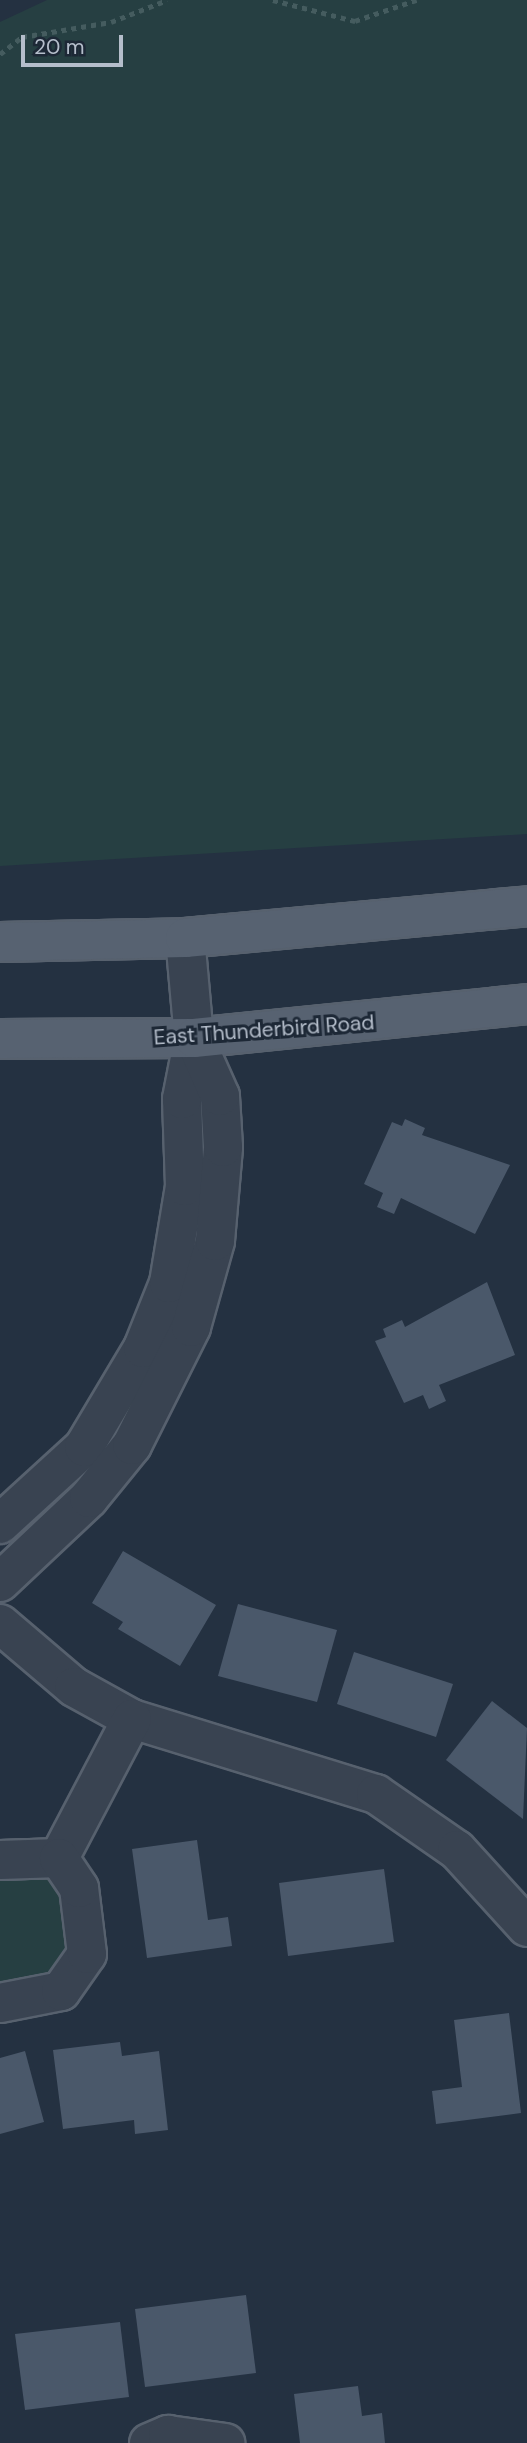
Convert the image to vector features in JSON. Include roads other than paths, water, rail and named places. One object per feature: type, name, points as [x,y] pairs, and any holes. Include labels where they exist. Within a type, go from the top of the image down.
[{"type":"main road","points":[[0,942],[186,938],[527,906]]},
{"type":"main road","name":"East Thunderbird Road","points":[[0,1040],[194,1038],[527,1004]]},
{"type":"street","points":[[0,1524],[71,1462],[143,1348],[169,1283],[185,1186],[182,1099],[194,1038],[186,938]]},
{"type":"street","points":[[0,1582],[89,1498],[152,1411],[170,1375],[204,1288],[221,1187],[220,1096],[194,1038]]},
{"type":"street","points":[[0,1624],[64,1679],[132,1719],[376,1794],[457,1850],[527,1927]]},
{"type":"street","points":[[60,1858],[132,1719]]},
{"type":"street","points":[[0,1860],[60,1858]]},
{"type":"street","points":[[0,2003],[61,1991],[87,1954],[79,1888],[60,1858]]},
{"type":"street","points":[[149,2443],[168,2435],[225,2443]]}]
